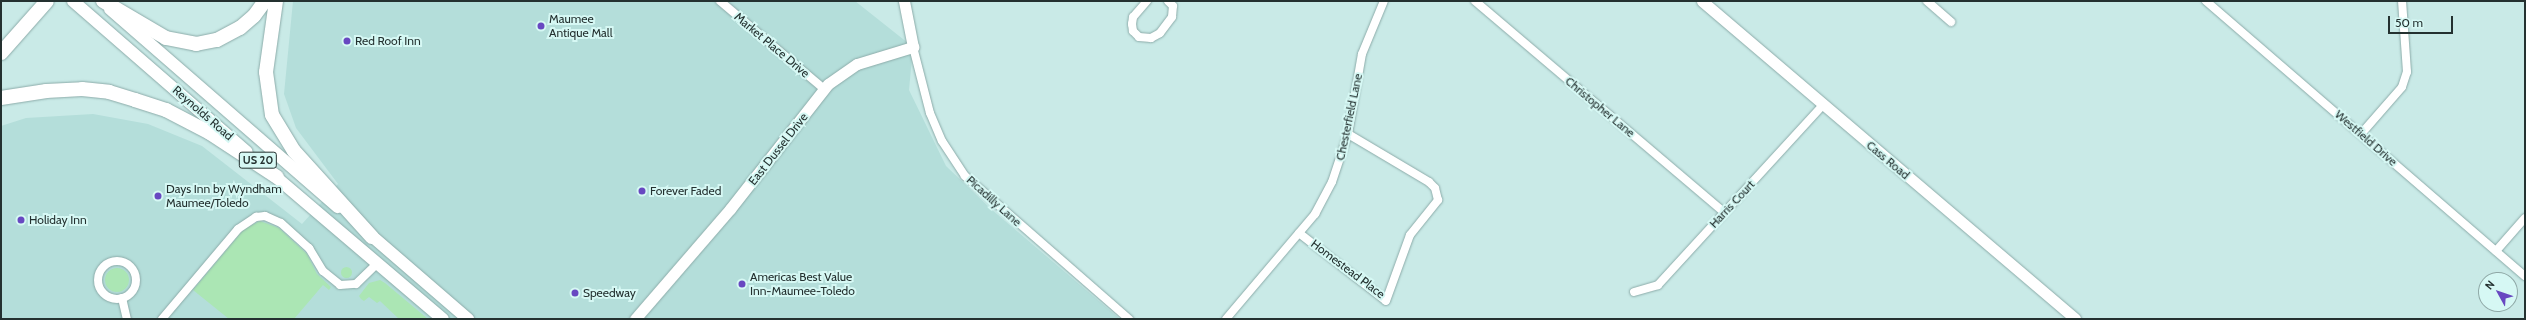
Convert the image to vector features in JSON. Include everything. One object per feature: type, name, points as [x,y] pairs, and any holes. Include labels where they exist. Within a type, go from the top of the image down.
[{"type":"highway","points":[[102,1],[166,38],[196,44],[217,40],[240,28],[254,16],[265,1]]},
{"type":"highway","points":[[276,1],[266,72],[272,116],[294,151],[372,237]]},
{"type":"highway","points":[[1,44],[42,2]]},
{"type":"highway","points":[[1,52],[42,2]]},
{"type":"highway","points":[[1,98],[46,91],[82,90],[108,92],[166,110],[210,133],[277,177]]},
{"type":"main road","name":"Reynolds Road","points":[[73,1],[443,319]]},
{"type":"main road","name":"Reynolds Road","points":[[102,1],[468,319]]},
{"type":"street","name":"Market Place Drive","points":[[720,1],[824,90]]},
{"type":"street","points":[[904,1],[913,47]]},
{"type":"street","points":[[1147,1],[1133,17],[1132,24],[1133,31],[1139,37],[1151,38],[1160,33],[1172,17],[1173,6],[1168,1]]},
{"type":"street","name":"Chesterfield Lane","points":[[1226,319],[1315,214],[1332,182],[1348,134],[1362,54],[1384,1]]},
{"type":"street","name":"Christopher Lane","points":[[1475,1],[1724,212]]},
{"type":"street","name":"Cass Road","points":[[1702,1],[2075,319]]},
{"type":"street","points":[[1926,1],[1951,22]]},
{"type":"street","name":"Westfield Drive","points":[[2206,1],[2525,276]]},
{"type":"street","points":[[2360,134],[2402,87],[2407,72],[2402,1]]},
{"type":"street","name":"East Dussel Drive","points":[[635,319],[730,209],[824,90],[857,64],[913,47]]},
{"type":"street","name":"Picadilly Lane","points":[[913,47],[930,113],[942,141],[965,176],[1129,319]]},
{"type":"street","name":"Harris Court","points":[[1634,292],[1658,285],[1823,105]]},
{"type":"street","name":"Homestead Place","points":[[1299,233],[1386,301],[1410,234],[1438,200],[1435,188],[1429,182],[1348,134]]},
{"type":"street","points":[[162,319],[238,229],[256,217],[265,216],[281,223],[309,248],[323,271],[340,285],[356,284],[378,263]]},
{"type":"street","points":[[2496,251],[2525,218]]},
{"type":"street","points":[[112,261],[124,261],[136,274],[137,281],[132,292],[122,298],[109,297],[100,288],[99,275],[106,264],[112,261]]},
{"type":"street","points":[[122,298],[127,319]]},
{"type":"shaded area","points":[[293,1],[855,1],[913,47],[909,90],[946,166],[991,209],[1120,319],[1,319],[1,126],[26,118],[93,114],[148,124],[202,146],[302,224],[338,184],[296,128],[284,94]]},
{"type":"green space","points":[[260,221],[279,228],[307,254],[317,274],[331,287],[329,290],[323,285],[294,319],[229,319],[193,290],[244,229]]},
{"type":"green space","points":[[344,267],[348,267],[350,268],[350,276],[344,277],[341,274],[341,270]]},
{"type":"green space","points":[[117,268],[126,271],[129,280],[126,289],[117,292],[108,289],[105,280],[108,271]]},
{"type":"green space","points":[[380,280],[428,319],[399,319],[380,301],[377,303],[369,297],[364,301],[361,299],[359,296],[369,283]]},
{"type":"place","name":"Maumee Antique Mall","points":[[541,26]]},
{"type":"place","name":"Red Roof Inn","points":[[347,41]]},
{"type":"place","name":"Forever Faded","points":[[642,191]]},
{"type":"place","name":"Days Inn by Wyndham Maumee/Toledo","points":[[158,196]]},
{"type":"place","name":"Holiday Inn","points":[[21,220]]},
{"type":"place","name":"Americas Best Value Inn-Maumee-Toledo","points":[[742,284]]},
{"type":"place","name":"Speedway","points":[[575,293]]}]
